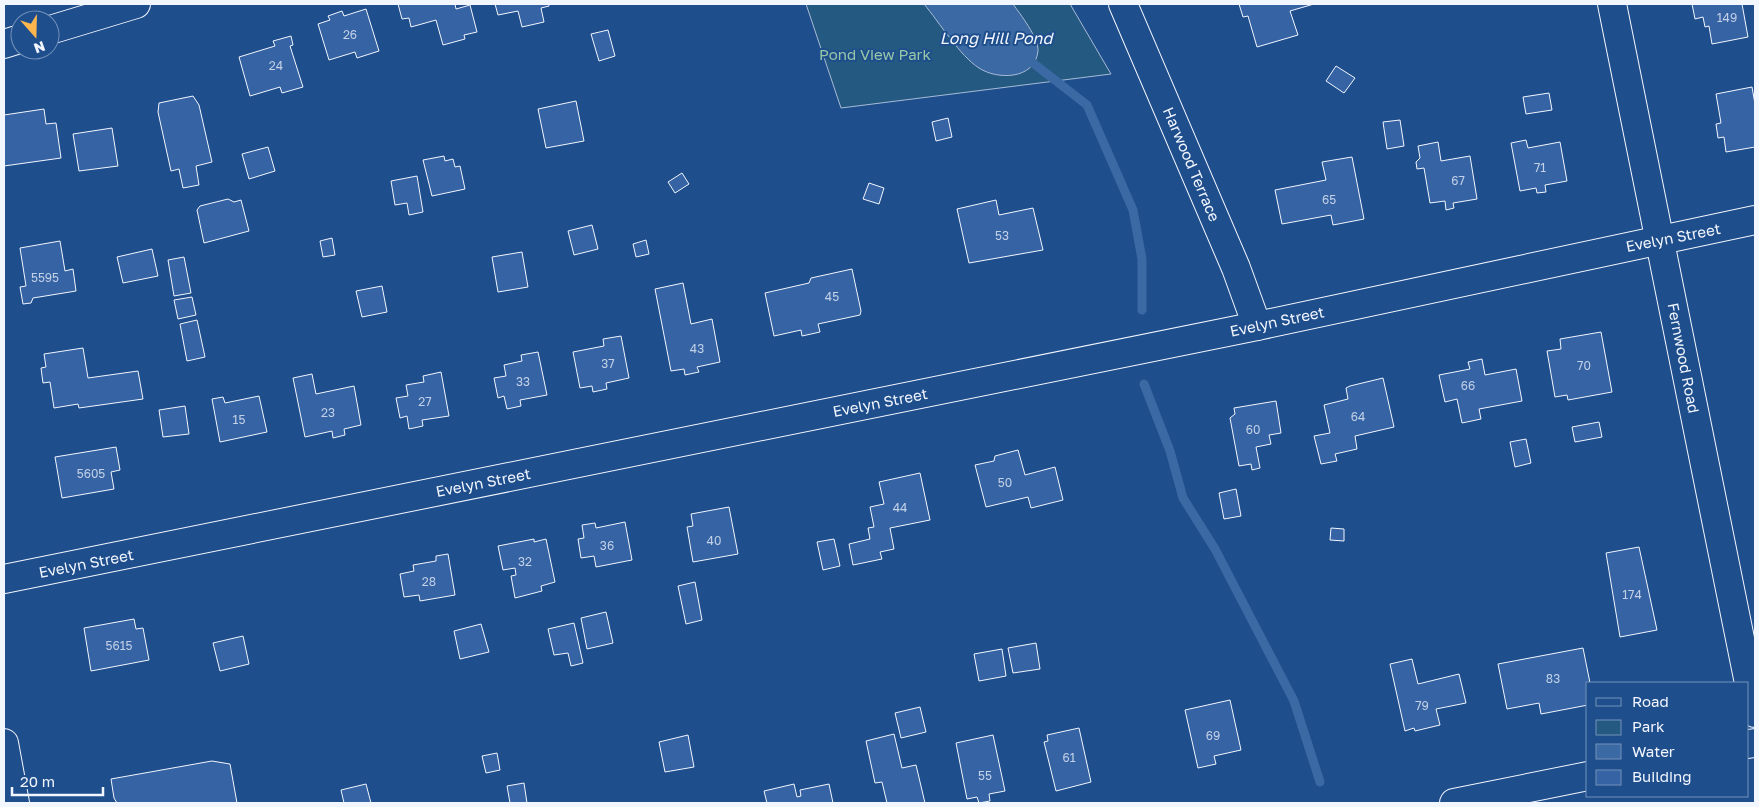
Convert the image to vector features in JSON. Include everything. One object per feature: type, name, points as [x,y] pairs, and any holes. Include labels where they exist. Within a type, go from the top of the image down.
[{"type":"street","points":[[60,27],[136,4]]},
{"type":"street","name":"Harwood Terrace","points":[[1123,4],[1236,268],[1257,326]]},
{"type":"street","name":"Fernwood Road","points":[[1612,4],[1749,682]]},
{"type":"street","name":"Evelyn Street","points":[[4,579],[1257,326],[1755,220]]},
{"type":"street","name":"Fernwood Road","points":[[1749,683],[1755,713]]},
{"type":"street","points":[[4,743],[6,770],[15,803]]},
{"type":"street","points":[[1454,803],[1586,776]]},
{"type":"green space","name":"Pond View Park","points":[[806,4],[1070,4],[1111,74],[841,108]]},
{"type":"water","name":"Long Hill Pond","points":[[924,4],[1013,4],[1036,40],[1038,51],[1035,61],[1030,68],[1014,75],[995,74],[979,68],[964,55]]},
{"type":"building","points":[[398,4],[455,4],[456,9],[470,5],[477,32],[464,35],[465,39],[443,45],[436,20],[411,27],[409,18],[402,19]]},
{"type":"building","points":[[495,4],[549,4],[549,6],[541,8],[544,22],[522,27],[518,11],[498,15]]},
{"type":"building","points":[[1239,4],[1314,4],[1290,11],[1298,35],[1257,47],[1248,16],[1243,17]]},
{"type":"building","points":[[1692,4],[1742,4],[1748,37],[1712,44],[1709,26],[1705,27],[1703,17],[1695,19]]},
{"type":"building","points":[[366,9],[379,51],[357,58],[355,52],[329,60],[318,24],[330,20],[328,16],[342,11],[344,16]]},
{"type":"building","points":[[608,30],[615,56],[599,61],[591,34]]},
{"type":"building","points":[[291,36],[293,45],[290,46],[303,87],[282,93],[280,87],[250,96],[239,57],[275,46],[273,41]]},
{"type":"building","points":[[1336,66],[1355,78],[1344,93],[1326,81]]},
{"type":"building","points":[[1752,87],[1755,104],[1755,147],[1726,152],[1724,137],[1718,138],[1716,124],[1721,123],[1716,94]]},
{"type":"building","points":[[1549,93],[1552,110],[1526,114],[1523,97]]},
{"type":"building","points":[[193,96],[199,105],[212,162],[196,166],[199,185],[183,188],[179,169],[171,171],[158,112],[159,103]]},
{"type":"building","points":[[576,101],[584,141],[546,148],[538,109]]},
{"type":"building","points":[[44,109],[46,124],[56,123],[61,158],[4,166],[4,115]]},
{"type":"building","points":[[948,118],[952,137],[936,141],[932,122]]},
{"type":"building","points":[[1400,120],[1404,146],[1387,149],[1383,122]]},
{"type":"building","points":[[112,128],[118,166],[79,171],[73,134]]},
{"type":"building","points":[[1526,140],[1528,148],[1560,142],[1567,181],[1545,185],[1546,192],[1537,193],[1536,188],[1520,191],[1511,143]]},
{"type":"building","points":[[1438,142],[1441,161],[1470,156],[1477,199],[1453,203],[1454,208],[1446,210],[1445,201],[1430,203],[1424,168],[1417,169],[1416,162],[1420,158],[1418,146]]},
{"type":"building","points":[[268,147],[275,171],[249,179],[242,154]]},
{"type":"building","points":[[444,156],[445,161],[453,159],[455,167],[460,166],[465,189],[432,196],[423,160]]},
{"type":"building","points":[[1352,157],[1364,219],[1333,225],[1331,215],[1282,224],[1275,190],[1326,180],[1322,162]]},
{"type":"building","points":[[682,173],[689,184],[675,193],[668,182]]},
{"type":"building","points":[[417,176],[423,212],[409,215],[407,203],[395,205],[391,181]]},
{"type":"building","points":[[869,183],[884,188],[879,204],[863,199]]},
{"type":"building","points":[[228,199],[234,202],[241,200],[249,231],[204,243],[197,210],[200,206]]},
{"type":"building","points":[[996,200],[999,215],[1033,208],[1043,250],[969,263],[957,209]]},
{"type":"building","points":[[592,225],[598,249],[574,255],[568,231]]},
{"type":"building","points":[[332,238],[335,255],[323,257],[320,241]]},
{"type":"building","points":[[646,240],[649,254],[636,257],[633,244]]},
{"type":"building","points":[[60,241],[65,271],[73,269],[76,291],[33,298],[31,303],[23,304],[20,287],[26,286],[20,248]]},
{"type":"building","points":[[152,249],[158,276],[123,283],[117,257]]},
{"type":"building","points":[[522,252],[528,287],[498,292],[492,257]]},
{"type":"building","points":[[184,257],[191,293],[174,296],[168,260]]},
{"type":"building","points":[[852,269],[861,311],[860,315],[818,324],[820,332],[802,336],[801,330],[774,336],[765,293],[809,283],[811,278]]},
{"type":"building","points":[[683,283],[691,324],[712,319],[720,362],[697,367],[699,372],[685,375],[684,369],[671,371],[655,289]]},
{"type":"building","points":[[382,286],[387,312],[362,317],[356,291]]},
{"type":"building","points":[[192,297],[196,315],[178,319],[174,300]]},
{"type":"building","points":[[197,320],[205,357],[187,361],[180,324]]},
{"type":"building","points":[[1601,332],[1612,392],[1568,400],[1567,395],[1555,397],[1547,351],[1561,349],[1560,339]]},
{"type":"building","points":[[621,336],[629,378],[606,383],[607,389],[593,392],[592,386],[580,388],[573,352],[604,346],[603,339]]},
{"type":"building","points":[[83,348],[88,378],[138,371],[143,399],[79,408],[78,404],[54,408],[50,382],[43,383],[41,368],[46,367],[44,354]]},
{"type":"building","points":[[538,352],[547,395],[520,400],[521,406],[507,409],[504,396],[498,398],[494,378],[506,376],[504,365],[522,361],[521,355]]},
{"type":"building","points":[[1482,359],[1485,375],[1516,369],[1522,401],[1479,409],[1481,419],[1462,423],[1457,399],[1445,402],[1439,375],[1470,369],[1468,362]]},
{"type":"building","points":[[441,372],[449,416],[422,420],[423,426],[409,429],[407,416],[400,418],[396,398],[408,396],[406,385],[424,382],[423,376]]},
{"type":"building","points":[[312,374],[316,394],[354,386],[361,425],[344,429],[345,435],[333,438],[332,431],[305,437],[293,378]]},
{"type":"building","points":[[1383,378],[1394,427],[1355,436],[1357,449],[1335,454],[1337,461],[1321,464],[1314,436],[1330,433],[1324,405],[1348,399],[1346,388],[1350,386]]},
{"type":"building","points":[[259,396],[267,432],[220,442],[212,399],[223,397],[225,403]]},
{"type":"building","points":[[1276,401],[1281,433],[1269,435],[1271,444],[1256,447],[1260,468],[1252,470],[1251,464],[1239,466],[1230,418],[1235,414],[1234,408]]},
{"type":"building","points":[[185,406],[189,434],[163,437],[159,410]]},
{"type":"building","points":[[1599,422],[1602,437],[1575,442],[1572,427]]},
{"type":"building","points":[[1526,439],[1531,463],[1515,467],[1510,442]]},
{"type":"building","points":[[116,447],[120,470],[111,472],[114,489],[62,498],[55,457]]},
{"type":"building","points":[[1018,450],[1025,475],[1055,467],[1063,500],[1031,508],[1028,497],[986,507],[975,465],[994,461],[995,456]]},
{"type":"building","points":[[920,473],[930,520],[890,528],[894,549],[880,552],[882,559],[853,565],[849,544],[870,539],[868,528],[874,527],[870,507],[884,504],[879,482]]},
{"type":"building","points":[[1236,489],[1241,516],[1224,519],[1219,493]]},
{"type":"building","points":[[729,507],[738,554],[693,562],[687,527],[693,526],[691,514]]},
{"type":"building","points":[[625,522],[632,560],[596,567],[594,556],[581,558],[578,539],[584,538],[582,525],[595,523],[596,528]]},
{"type":"building","points":[[1331,528],[1344,529],[1344,541],[1330,540]]},
{"type":"building","points":[[534,539],[534,542],[546,539],[555,582],[541,586],[542,591],[515,598],[511,576],[516,575],[515,568],[503,570],[498,546]]},
{"type":"building","points":[[834,539],[840,566],[823,570],[817,542]]},
{"type":"building","points":[[1639,547],[1657,630],[1620,637],[1606,553]]},
{"type":"building","points":[[448,554],[455,595],[420,601],[419,595],[404,597],[400,574],[414,571],[413,565],[436,561],[436,556]]},
{"type":"building","points":[[695,582],[702,620],[686,624],[678,586]]},
{"type":"building","points":[[606,612],[613,643],[587,649],[581,618]]},
{"type":"building","points":[[134,619],[136,629],[143,628],[149,660],[91,671],[84,628]]},
{"type":"building","points":[[574,623],[583,663],[571,666],[568,653],[554,655],[548,629]]},
{"type":"building","points":[[481,624],[489,652],[460,659],[454,631]]},
{"type":"building","points":[[243,636],[249,664],[220,671],[213,643]]},
{"type":"building","points":[[1036,643],[1040,669],[1013,673],[1008,648]]},
{"type":"building","points":[[1583,648],[1590,682],[1586,682],[1586,705],[1541,714],[1539,703],[1507,709],[1498,664]]},
{"type":"building","points":[[1002,649],[1006,676],[979,681],[974,654]]},
{"type":"building","points":[[1412,659],[1418,684],[1459,674],[1466,703],[1436,709],[1440,725],[1415,731],[1414,728],[1405,731],[1390,664]]},
{"type":"building","points":[[1230,700],[1241,750],[1214,756],[1216,764],[1198,768],[1185,710]]},
{"type":"building","points":[[920,707],[926,732],[901,738],[895,713]]},
{"type":"building","points":[[1079,728],[1091,782],[1056,791],[1044,742],[1048,741],[1047,735]]},
{"type":"building","points":[[894,734],[902,768],[916,765],[925,803],[887,803],[882,782],[875,783],[866,741]]},
{"type":"building","points":[[688,735],[694,767],[665,772],[659,742]]},
{"type":"building","points":[[993,735],[1005,791],[989,794],[990,801],[979,803],[977,797],[967,799],[956,743]]},
{"type":"building","points":[[497,753],[500,770],[486,773],[482,756]]},
{"type":"building","points":[[212,761],[230,764],[237,803],[117,803],[114,798],[111,779]]},
{"type":"building","points":[[524,783],[527,803],[510,803],[507,786]]},
{"type":"building","points":[[366,784],[371,803],[344,803],[341,790]]},
{"type":"building","points":[[794,784],[797,797],[801,796],[800,790],[829,784],[833,803],[767,803],[764,791]]},
{"type":"waterway","points":[[1024,56],[1087,105],[1133,210],[1142,259],[1142,310]]},
{"type":"waterway","points":[[1144,384],[1170,451],[1183,498],[1215,549],[1294,701],[1320,782]]}]
